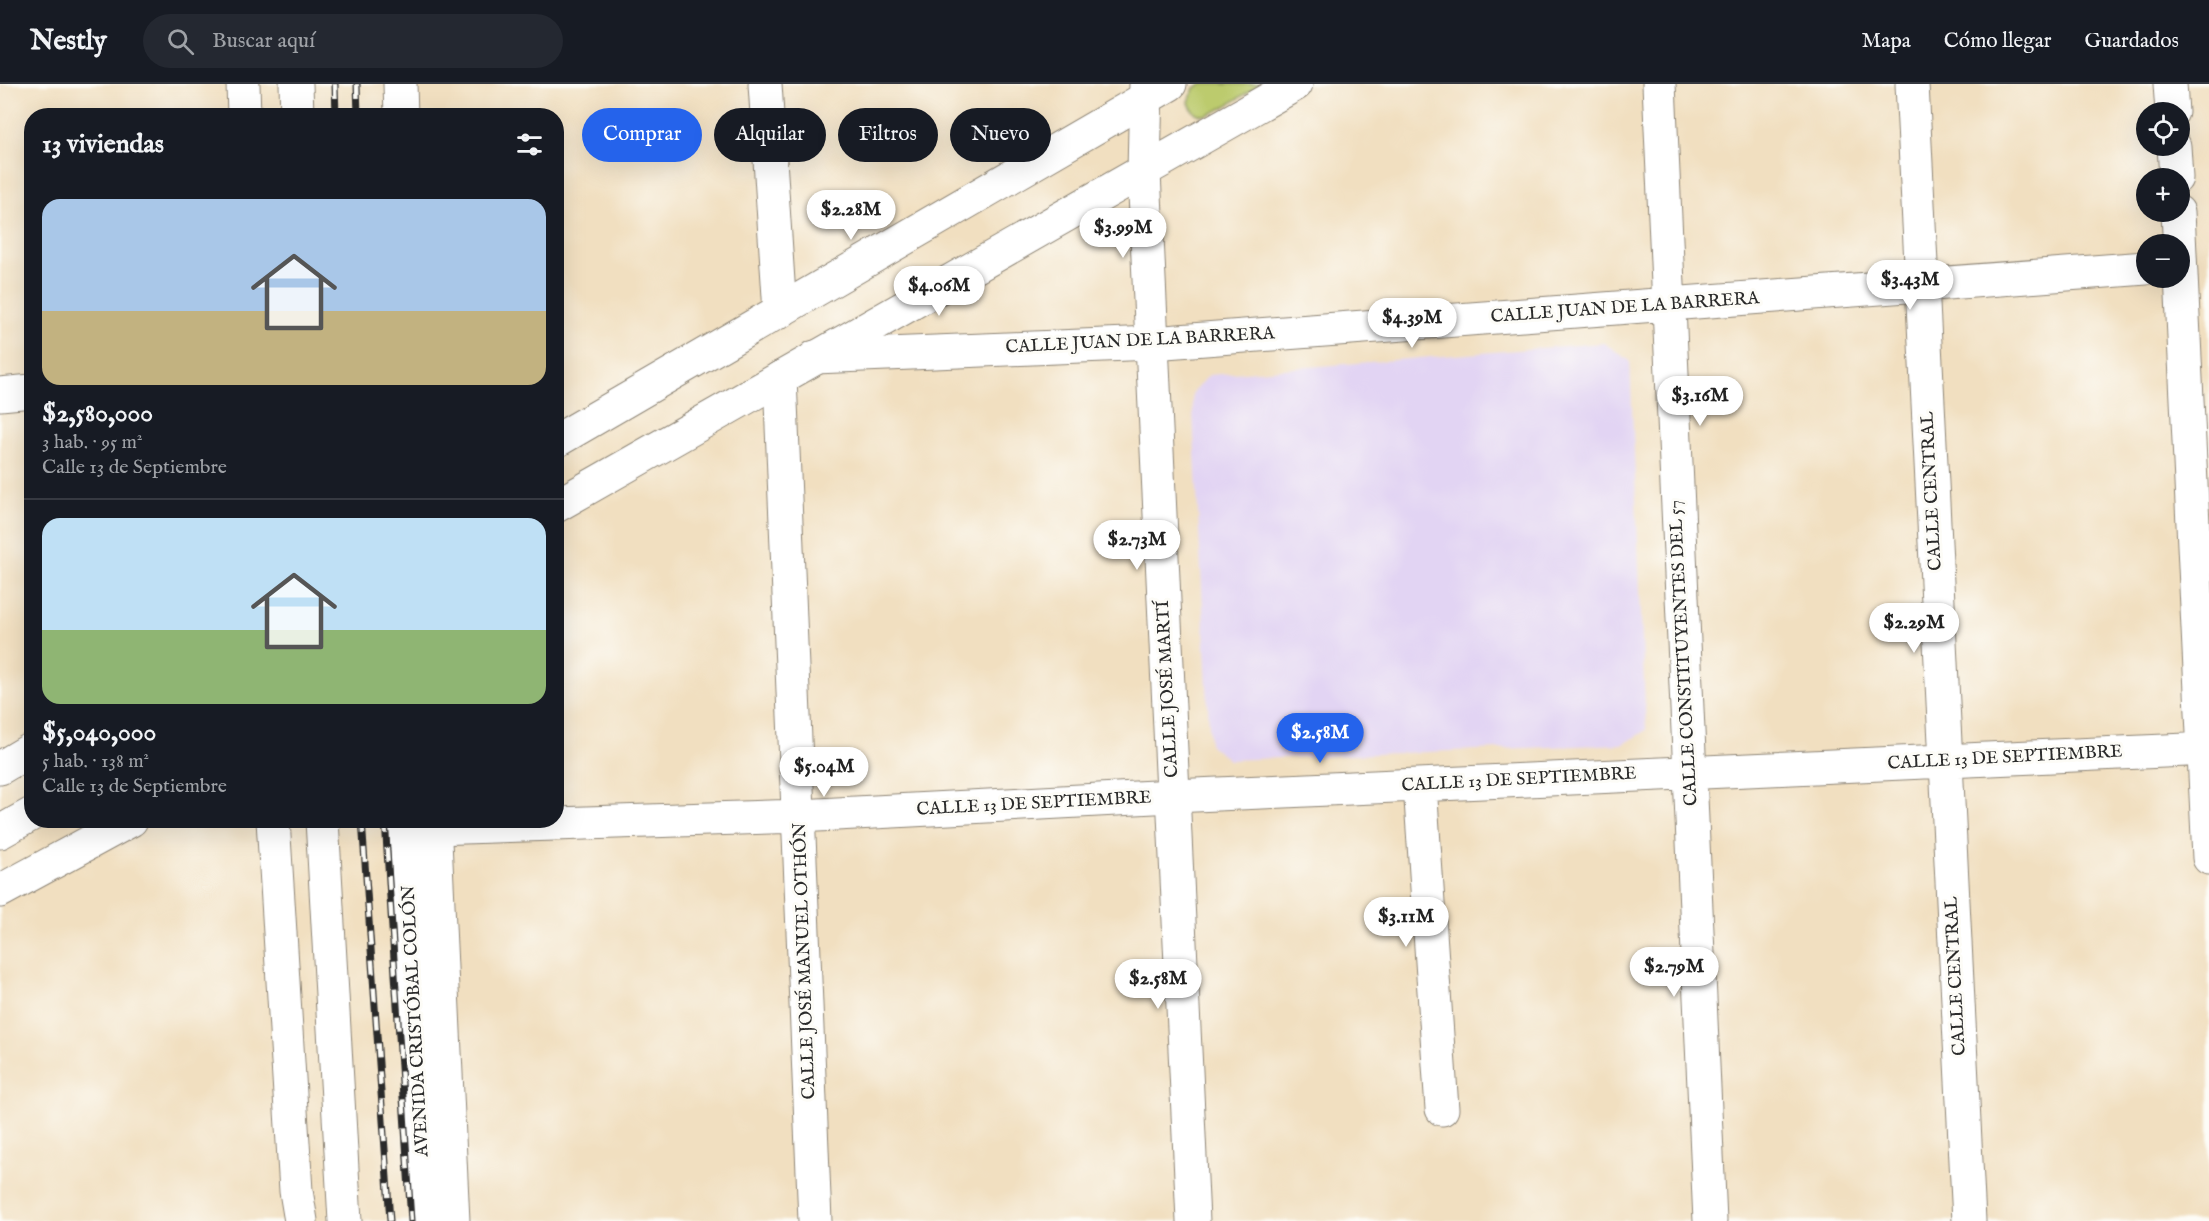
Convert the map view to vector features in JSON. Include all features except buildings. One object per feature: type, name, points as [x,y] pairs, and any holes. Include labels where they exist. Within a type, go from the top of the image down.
[{"type":"street","points":[[243,84],[244,108]]},
{"type":"street","points":[[296,84],[297,108]]},
{"type":"street","points":[[381,84],[382,108]]},
{"type":"street","points":[[400,84],[402,108]]},
{"type":"street","points":[[765,84],[780,312]]},
{"type":"street","points":[[564,501],[1296,84]]},
{"type":"street","name":"CALLE CONSTITUYENTES DEL 57","points":[[1659,84],[1710,1221]]},
{"type":"street","name":"CALLE CENTRAL","points":[[1912,84],[1944,760],[1969,1221]]},
{"type":"street","points":[[2170,84],[2171,102]]},
{"type":"street","points":[[564,436],[780,312],[1154,88]]},
{"type":"street","name":"CALLE JOSÉ MARTÍ","points":[[1154,88],[1144,172],[1193,1221]]},
{"type":"street","points":[[2190,264],[2209,858]]},
{"type":"street","name":"CALLE JUAN DE LA BARRERA","points":[[815,357],[1152,343],[2136,269]]},
{"type":"street","name":"CALLE JOSÉ MANUEL OTHÓN","points":[[780,378],[815,1221]]},
{"type":"street","points":[[0,394],[24,392]]},
{"type":"street","name":"CALLE 13 DE SEPTIEMBRE","points":[[564,820],[799,816],[1173,796],[2206,749]]},
{"type":"street","points":[[0,768],[24,754]]},
{"type":"street","points":[[1420,785],[1442,1109]]},
{"type":"street","points":[[0,832],[24,818]]},
{"type":"street","points":[[0,891],[116,828]]},
{"type":"street","points":[[273,828],[296,1191],[302,1221]]},
{"type":"street","points":[[322,828],[345,1221]]},
{"type":"street","points":[[424,828],[453,1221]]},
{"type":"street","name":"AVENIDA CRISTÓBAL COLÓN","points":[[424,828],[429,1221]]},
{"type":"shaded area","points":[[1604,343],[1630,361],[1646,730],[1624,744],[1229,760],[1210,745],[1192,394],[1209,375]]},
{"type":"green space","points":[[1201,84],[1261,84],[1218,110],[1200,115],[1191,108],[1189,102],[1194,88]]},
{"type":"railway","points":[[335,84],[336,108]]},
{"type":"railway","points":[[357,84],[358,108]]},
{"type":"railway","points":[[363,828],[390,1221]]},
{"type":"railway","points":[[386,828],[411,1221]]}]
